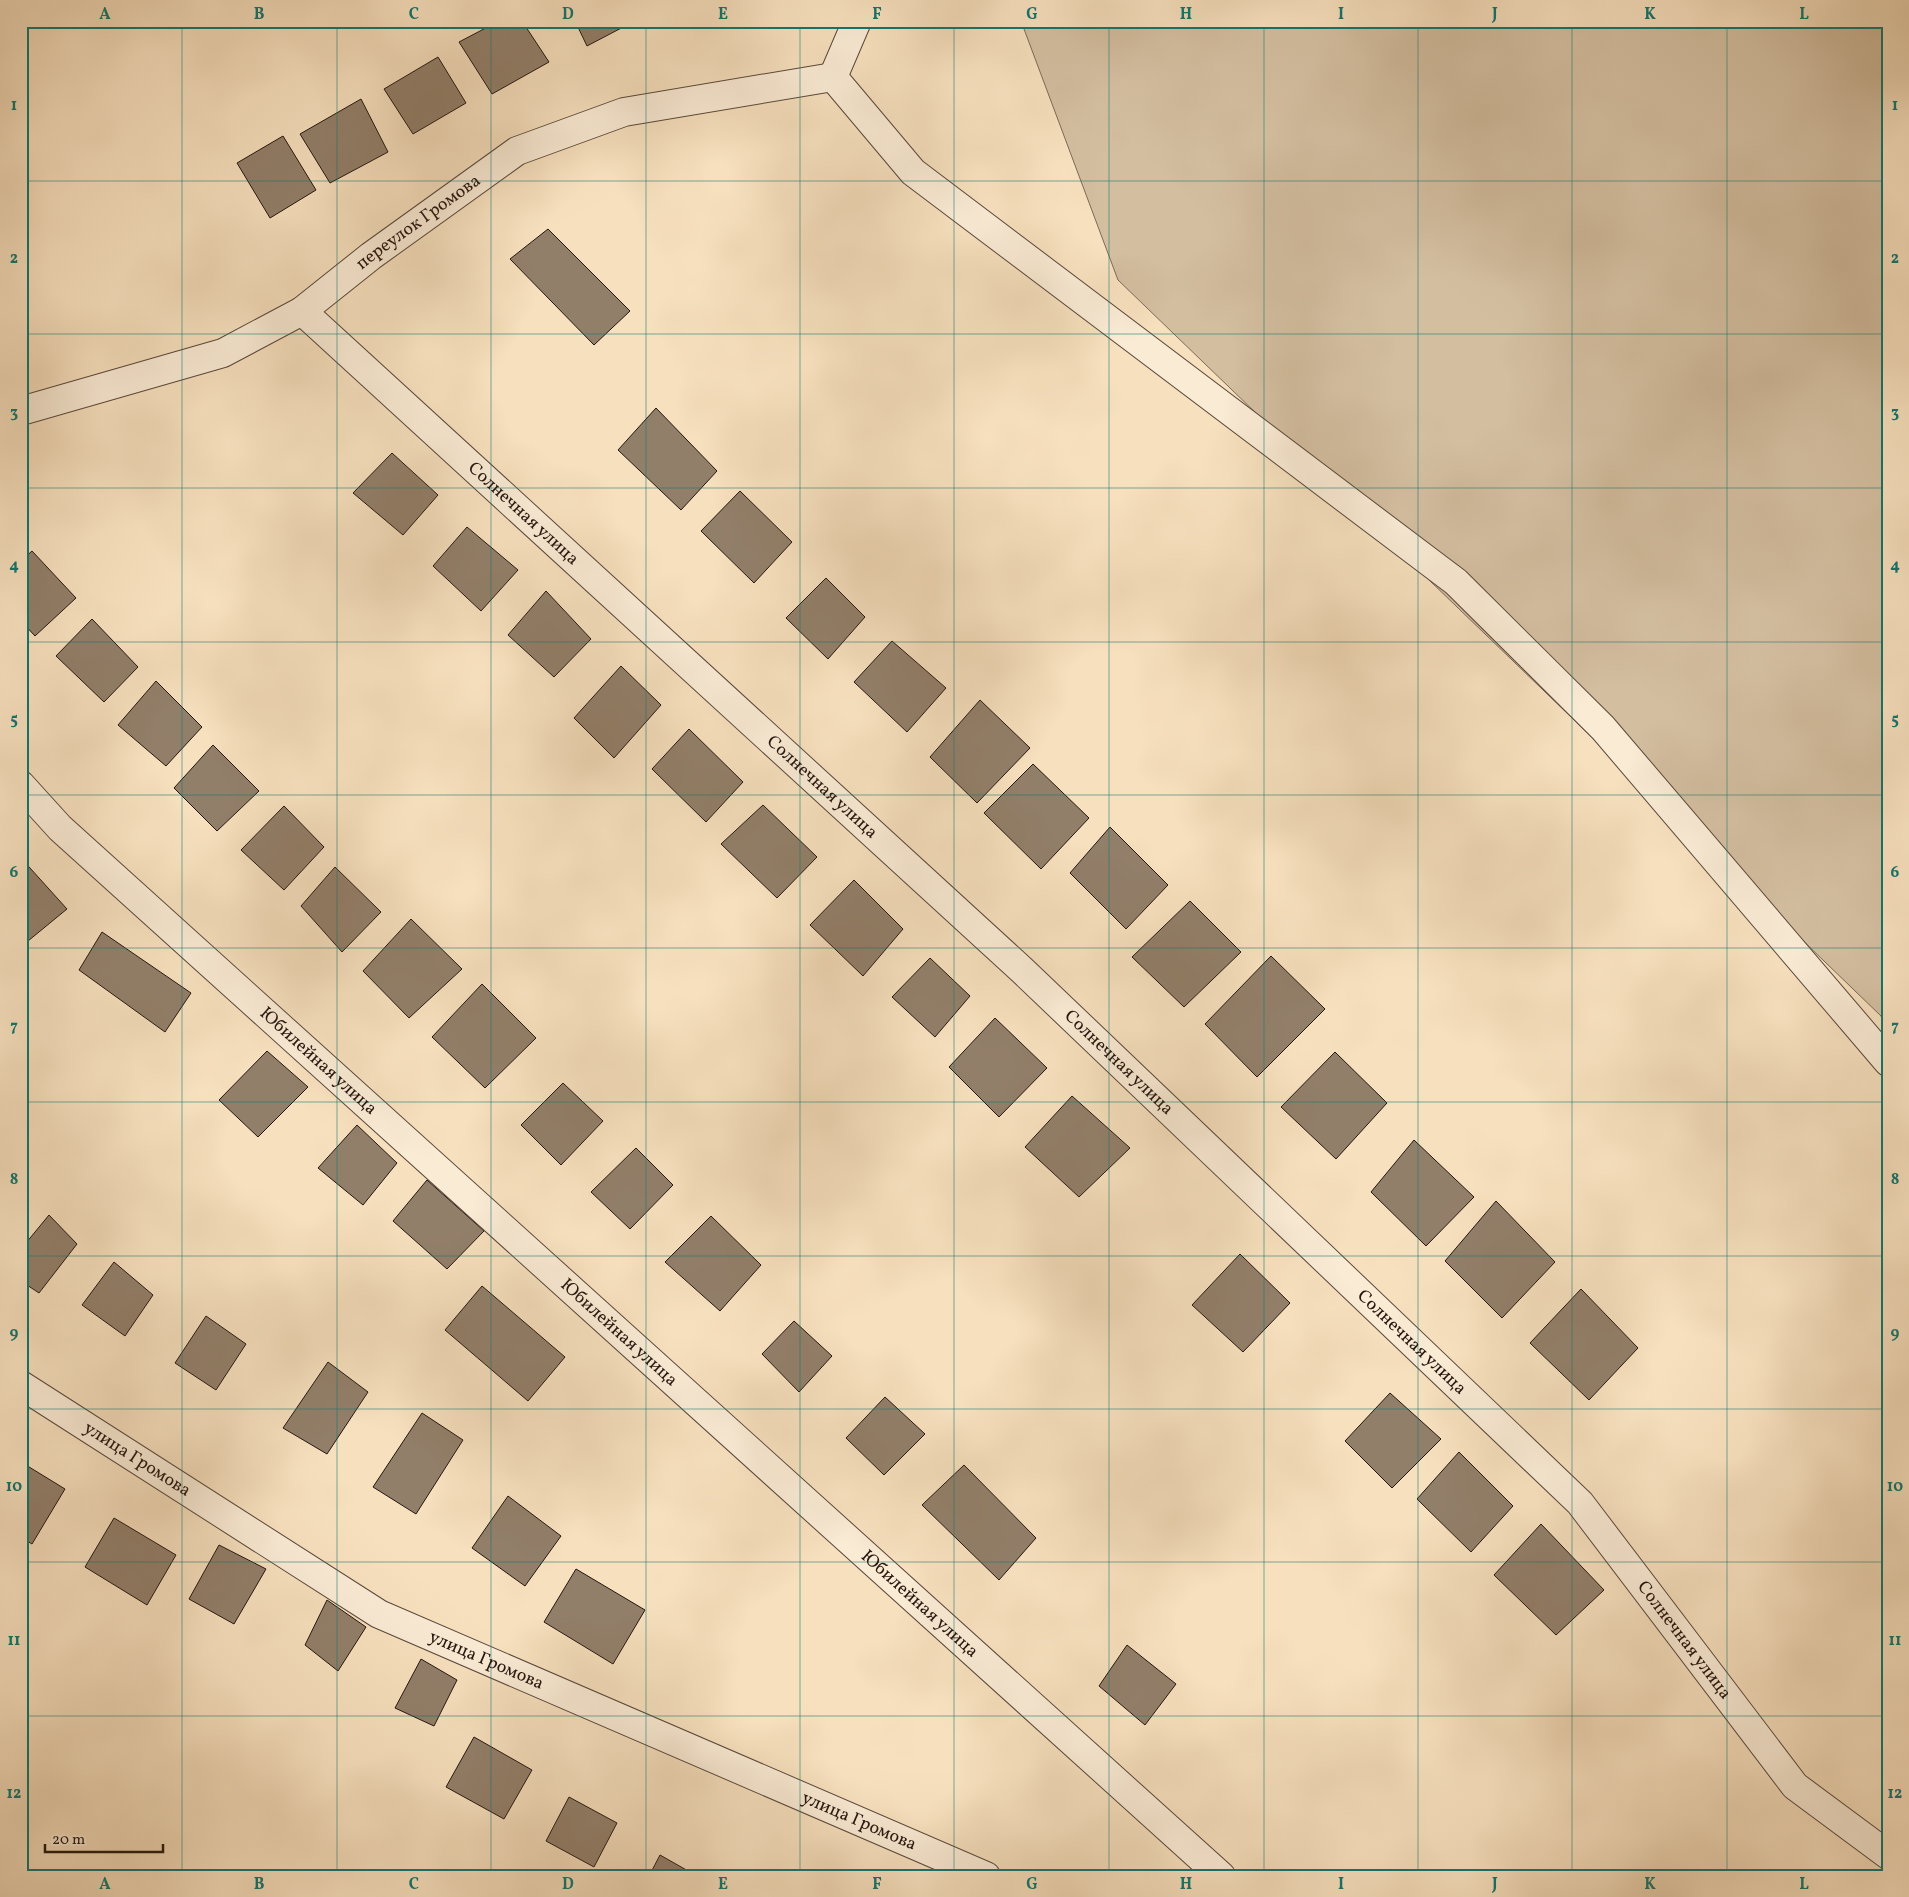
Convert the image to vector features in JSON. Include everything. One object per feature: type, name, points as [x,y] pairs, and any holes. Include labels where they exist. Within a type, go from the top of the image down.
[{"type":"street","points":[[857,21],[833,77],[913,172],[1456,582],[1603,728],[1888,1062]]},
{"type":"street","name":"переулок Громова","points":[[21,411],[223,353],[302,311],[371,256],[518,151],[624,112],[833,77]]},
{"type":"street","name":"Солнечная улица","points":[[302,311],[1023,972],[1580,1503],[1795,1786],[1888,1855]]},
{"type":"street","name":"Юбилейная улица","points":[[21,785],[67,835],[1221,1876]]},
{"type":"street","name":"улица Громова","points":[[21,1385],[379,1614],[986,1876]]},
{"type":"shaded area","points":[[1021,21],[1888,21],[1888,1036],[1881,1016],[1118,280]]},
{"type":"building","points":[[499,21],[522,21],[549,62],[492,94],[459,42]]},
{"type":"building","points":[[575,21],[627,21],[629,24],[587,46]]},
{"type":"building","points":[[438,57],[466,103],[413,134],[384,89]]},
{"type":"building","points":[[361,99],[388,152],[330,183],[300,134]]},
{"type":"building","points":[[283,136],[316,190],[270,218],[237,163]]},
{"type":"building","points":[[548,229],[630,311],[594,345],[510,259]]},
{"type":"building","points":[[656,408],[717,471],[681,510],[618,450]]},
{"type":"building","points":[[392,453],[438,495],[403,535],[353,493]]},
{"type":"building","points":[[740,491],[792,542],[754,583],[701,531]]},
{"type":"building","points":[[467,527],[518,570],[481,611],[433,566]]},
{"type":"building","points":[[32,551],[76,598],[35,636],[21,621],[21,561]]},
{"type":"building","points":[[826,578],[865,617],[828,659],[786,618]]},
{"type":"building","points":[[546,591],[591,639],[554,677],[508,635]]},
{"type":"building","points":[[92,619],[138,667],[104,702],[56,656]]},
{"type":"building","points":[[892,641],[946,688],[907,732],[854,682]]},
{"type":"building","points":[[621,666],[661,705],[614,758],[574,718]]},
{"type":"building","points":[[156,681],[202,727],[166,766],[118,725]]},
{"type":"building","points":[[980,700],[1030,748],[977,803],[930,757]]},
{"type":"building","points":[[689,729],[743,782],[706,822],[652,769]]},
{"type":"building","points":[[213,745],[259,791],[217,831],[174,788]]},
{"type":"building","points":[[1033,764],[1089,818],[1041,869],[984,813]]},
{"type":"building","points":[[763,805],[817,857],[777,898],[721,844]]},
{"type":"building","points":[[284,806],[324,847],[284,890],[241,850]]},
{"type":"building","points":[[1110,827],[1168,885],[1126,929],[1070,873]]},
{"type":"building","points":[[21,858],[67,909],[28,941],[21,934]]},
{"type":"building","points":[[335,867],[381,912],[342,952],[301,906]]},
{"type":"building","points":[[854,880],[903,929],[863,976],[810,925]]},
{"type":"building","points":[[1190,901],[1241,952],[1184,1007],[1132,957]]},
{"type":"building","points":[[411,919],[462,969],[409,1018],[363,971]]},
{"type":"building","points":[[102,932],[191,993],[165,1032],[79,970]]},
{"type":"building","points":[[1271,956],[1325,1009],[1257,1077],[1205,1024]]},
{"type":"building","points":[[930,958],[970,996],[935,1037],[892,997]]},
{"type":"building","points":[[482,984],[536,1038],[485,1088],[432,1037]]},
{"type":"building","points":[[995,1018],[1047,1068],[999,1117],[949,1067]]},
{"type":"building","points":[[267,1051],[308,1087],[258,1137],[219,1100]]},
{"type":"building","points":[[1335,1052],[1387,1103],[1336,1159],[1281,1107]]},
{"type":"building","points":[[563,1083],[603,1121],[561,1165],[521,1125]]},
{"type":"building","points":[[1072,1096],[1130,1148],[1079,1197],[1025,1147]]},
{"type":"building","points":[[357,1125],[397,1163],[363,1205],[318,1168]]},
{"type":"building","points":[[1414,1140],[1474,1197],[1426,1246],[1371,1192]]},
{"type":"building","points":[[636,1148],[673,1185],[630,1229],[591,1192]]},
{"type":"building","points":[[427,1180],[484,1231],[447,1269],[393,1221]]},
{"type":"building","points":[[1496,1201],[1555,1262],[1502,1318],[1445,1261]]},
{"type":"building","points":[[49,1215],[77,1244],[39,1293],[21,1281],[21,1249]]},
{"type":"building","points":[[711,1216],[761,1265],[720,1311],[665,1262]]},
{"type":"building","points":[[1240,1254],[1290,1303],[1243,1352],[1192,1305]]},
{"type":"building","points":[[114,1262],[153,1295],[125,1336],[82,1305]]},
{"type":"building","points":[[482,1286],[565,1357],[528,1401],[445,1330]]},
{"type":"building","points":[[1581,1289],[1638,1348],[1589,1400],[1530,1343]]},
{"type":"building","points":[[206,1316],[246,1344],[216,1390],[175,1363]]},
{"type":"building","points":[[794,1321],[832,1356],[799,1392],[762,1354]]},
{"type":"building","points":[[328,1362],[368,1392],[327,1454],[283,1428]]},
{"type":"building","points":[[1390,1393],[1441,1439],[1392,1488],[1345,1441]]},
{"type":"building","points":[[885,1397],[925,1434],[884,1475],[846,1438]]},
{"type":"building","points":[[422,1413],[463,1440],[416,1514],[373,1487]]},
{"type":"building","points":[[1459,1452],[1513,1506],[1471,1552],[1417,1499]]},
{"type":"building","points":[[21,1462],[65,1489],[32,1544],[21,1537]]},
{"type":"building","points":[[964,1465],[1036,1538],[999,1580],[922,1505]]},
{"type":"building","points":[[508,1496],[561,1536],[525,1586],[472,1548]]},
{"type":"building","points":[[114,1518],[176,1555],[147,1605],[85,1567]]},
{"type":"building","points":[[1541,1524],[1604,1590],[1556,1635],[1494,1575]]},
{"type":"building","points":[[219,1545],[266,1569],[234,1624],[189,1599]]},
{"type":"building","points":[[576,1569],[645,1610],[613,1664],[544,1622]]},
{"type":"building","points":[[327,1600],[366,1627],[338,1671],[305,1645]]},
{"type":"building","points":[[1127,1645],[1176,1684],[1145,1725],[1099,1686]]},
{"type":"building","points":[[421,1659],[457,1680],[434,1726],[395,1708]]},
{"type":"building","points":[[474,1737],[532,1770],[504,1819],[446,1787]]},
{"type":"building","points":[[569,1797],[617,1823],[594,1867],[546,1841]]},
{"type":"building","points":[[660,1855],[697,1876],[649,1876]]}]
